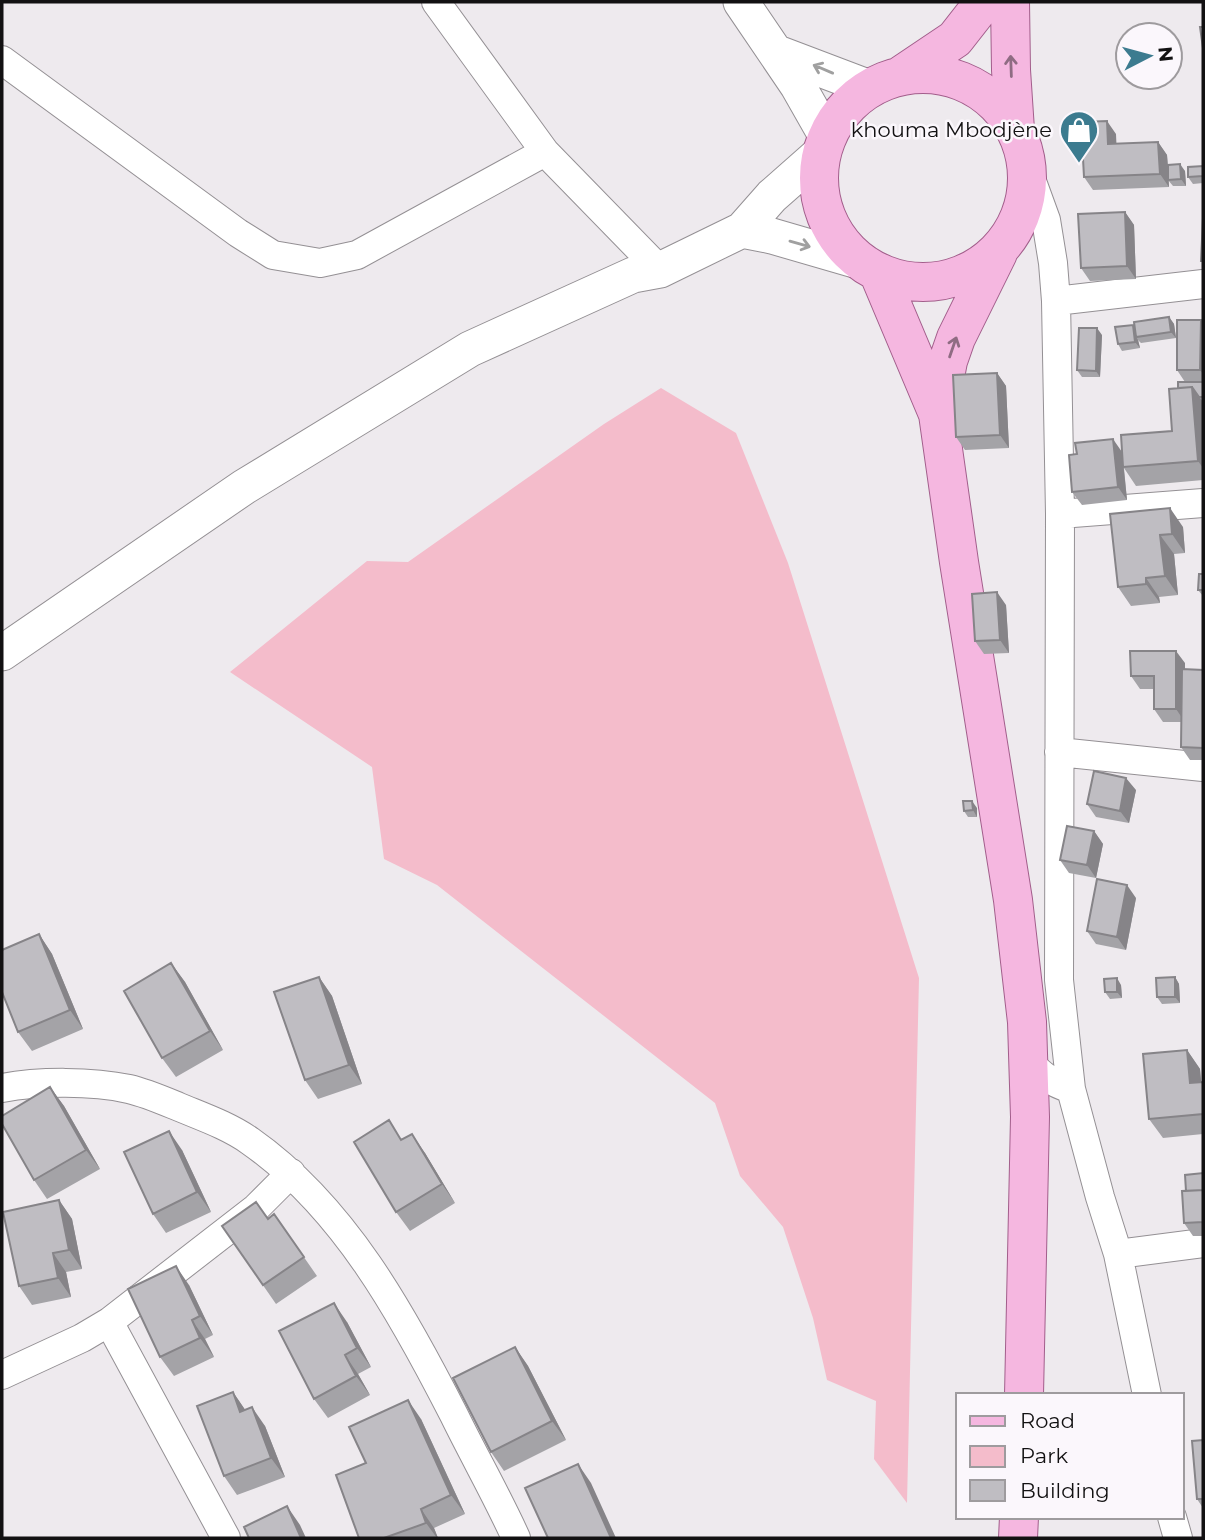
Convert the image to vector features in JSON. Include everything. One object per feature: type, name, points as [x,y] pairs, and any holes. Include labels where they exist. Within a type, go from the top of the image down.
[{"type":"main road","points":[[939,414],[868,267],[838,239],[824,212],[818,182],[824,145],[844,109],[955,39],[984,2]]},
{"type":"main road","points":[[1010,2],[1011,70],[1026,196],[1016,226],[999,251],[956,338],[948,361],[939,414],[959,562],[1013,900],[1027,1022],[1031,1178],[1024,1393]]},
{"type":"main road","points":[[885,82],[934,74],[967,84],[995,102],[1021,147]]},
{"type":"main road","points":[[868,267],[921,283],[963,275],[999,251]]},
{"type":"main road","points":[[1018,1538],[1019,1519]]},
{"type":"street","points":[[436,2],[545,152],[660,270]]},
{"type":"street","points":[[2,653],[244,487],[470,349],[634,275],[660,270],[741,230],[824,145],[775,51],[741,2]]},
{"type":"street","points":[[775,51],[885,82]]},
{"type":"street","points":[[2,60],[238,233],[273,255],[320,263],[357,255],[545,152]]},
{"type":"street","points":[[1021,147],[1046,220],[1054,263],[1056,301],[1060,514],[1059,980],[1071,1089],[1118,1254],[1147,1393]]},
{"type":"street","points":[[741,230],[772,236],[868,267]]},
{"type":"street","points":[[1056,301],[1203,284]]},
{"type":"street","points":[[1060,514],[1203,503]]},
{"type":"street","points":[[1059,752],[1203,767]]},
{"type":"street","points":[[1029,1062],[1038,1073],[1071,1089]]},
{"type":"street","points":[[2,1088],[67,1083],[127,1088],[148,1094],[213,1121],[248,1140],[291,1173],[358,1250],[385,1292],[439,1386],[516,1538]]},
{"type":"street","points":[[2,1375],[82,1338],[109,1322],[256,1208],[291,1173]]},
{"type":"street","points":[[1118,1254],[1203,1243]]},
{"type":"street","points":[[109,1322],[226,1538]]},
{"type":"street","points":[[1173,1519],[1178,1538]]},
{"type":"green space","points":[[661,388],[736,433],[788,563],[919,978],[907,1503],[874,1459],[876,1401],[827,1380],[813,1318],[783,1227],[740,1176],[715,1103],[437,885],[384,859],[372,767],[230,672],[367,561],[408,562],[604,424]]},
{"type":"building","points":[[1200,27],[1203,27],[1203,48]]},
{"type":"building","points":[[1107,121],[1108,144],[1158,142],[1160,174],[1084,177],[1081,122]]},
{"type":"building","points":[[1180,164],[1181,179],[1168,180],[1168,165]]},
{"type":"building","points":[[1203,166],[1203,176],[1188,177],[1188,167]]},
{"type":"building","points":[[1125,212],[1127,266],[1081,268],[1078,214]]},
{"type":"building","points":[[1203,218],[1203,261],[1201,261]]},
{"type":"building","points":[[1169,317],[1171,332],[1136,337],[1134,322]]},
{"type":"building","points":[[1177,320],[1201,320],[1200,370],[1177,370]]},
{"type":"building","points":[[1133,325],[1135,342],[1118,344],[1115,327]]},
{"type":"building","points":[[1079,328],[1097,328],[1096,371],[1077,370]]},
{"type":"building","points":[[997,373],[1000,435],[956,437],[953,375]]},
{"type":"building","points":[[1178,382],[1203,382],[1203,397],[1199,397],[1192,387],[1178,388]]},
{"type":"building","points":[[1192,387],[1198,461],[1123,467],[1121,435],[1172,431],[1169,389]]},
{"type":"building","points":[[1113,439],[1118,487],[1072,492],[1069,455],[1077,454],[1075,443]]},
{"type":"building","points":[[1170,508],[1172,534],[1160,535],[1165,576],[1146,578],[1146,584],[1118,587],[1110,514]]},
{"type":"building","points":[[1199,574],[1203,574],[1203,590],[1198,590]]},
{"type":"building","points":[[997,592],[1000,640],[975,641],[972,594]]},
{"type":"building","points":[[1130,651],[1176,651],[1176,709],[1154,709],[1154,676],[1131,676]]},
{"type":"building","points":[[1182,669],[1203,670],[1203,748],[1181,747]]},
{"type":"building","points":[[1094,771],[1126,778],[1120,811],[1087,804]]},
{"type":"building","points":[[963,801],[972,801],[973,810],[964,811]]},
{"type":"building","points":[[1067,826],[1094,831],[1087,865],[1060,860]]},
{"type":"building","points":[[1097,879],[1127,885],[1117,937],[1087,931]]},
{"type":"building","points":[[39,934],[70,1010],[18,1032],[2,992],[2,950]]},
{"type":"building","points":[[171,963],[210,1031],[162,1058],[124,991]]},
{"type":"building","points":[[319,977],[349,1065],[305,1080],[274,992]]},
{"type":"building","points":[[1175,977],[1175,997],[1157,997],[1156,978]]},
{"type":"building","points":[[1117,978],[1117,992],[1105,992],[1104,979]]},
{"type":"building","points":[[1187,1050],[1190,1083],[1203,1082],[1203,1114],[1149,1119],[1143,1054]]},
{"type":"building","points":[[50,1087],[86,1150],[34,1180],[2,1124],[2,1116]]},
{"type":"building","points":[[389,1120],[401,1140],[412,1134],[442,1184],[396,1212],[354,1142]]},
{"type":"building","points":[[169,1131],[197,1192],[153,1214],[124,1152]]},
{"type":"building","points":[[1203,1173],[1203,1190],[1186,1191],[1185,1175]]},
{"type":"building","points":[[1203,1190],[1203,1222],[1184,1223],[1182,1191]]},
{"type":"building","points":[[59,1200],[69,1250],[53,1253],[58,1278],[19,1286],[3,1212]]},
{"type":"building","points":[[256,1202],[268,1219],[274,1214],[304,1257],[263,1285],[222,1226]]},
{"type":"building","points":[[176,1266],[200,1316],[192,1320],[200,1338],[160,1357],[128,1289]]},
{"type":"building","points":[[334,1303],[357,1348],[345,1355],[356,1376],[314,1399],[279,1331]]},
{"type":"building","points":[[515,1347],[552,1421],[491,1452],[453,1378]]},
{"type":"building","points":[[233,1392],[240,1412],[252,1407],[271,1458],[224,1476],[197,1406]]},
{"type":"building","points":[[408,1400],[451,1495],[421,1509],[426,1523],[384,1538],[359,1538],[336,1475],[366,1463],[349,1427]]},
{"type":"building","points":[[1203,1440],[1203,1499],[1197,1499],[1192,1441]]},
{"type":"building","points":[[578,1464],[611,1538],[548,1538],[525,1488]]},
{"type":"building","points":[[287,1506],[301,1538],[249,1538],[244,1527]]},
{"type":"place","name":"khouma Mbodjène","points":[[1079,164]]}]
